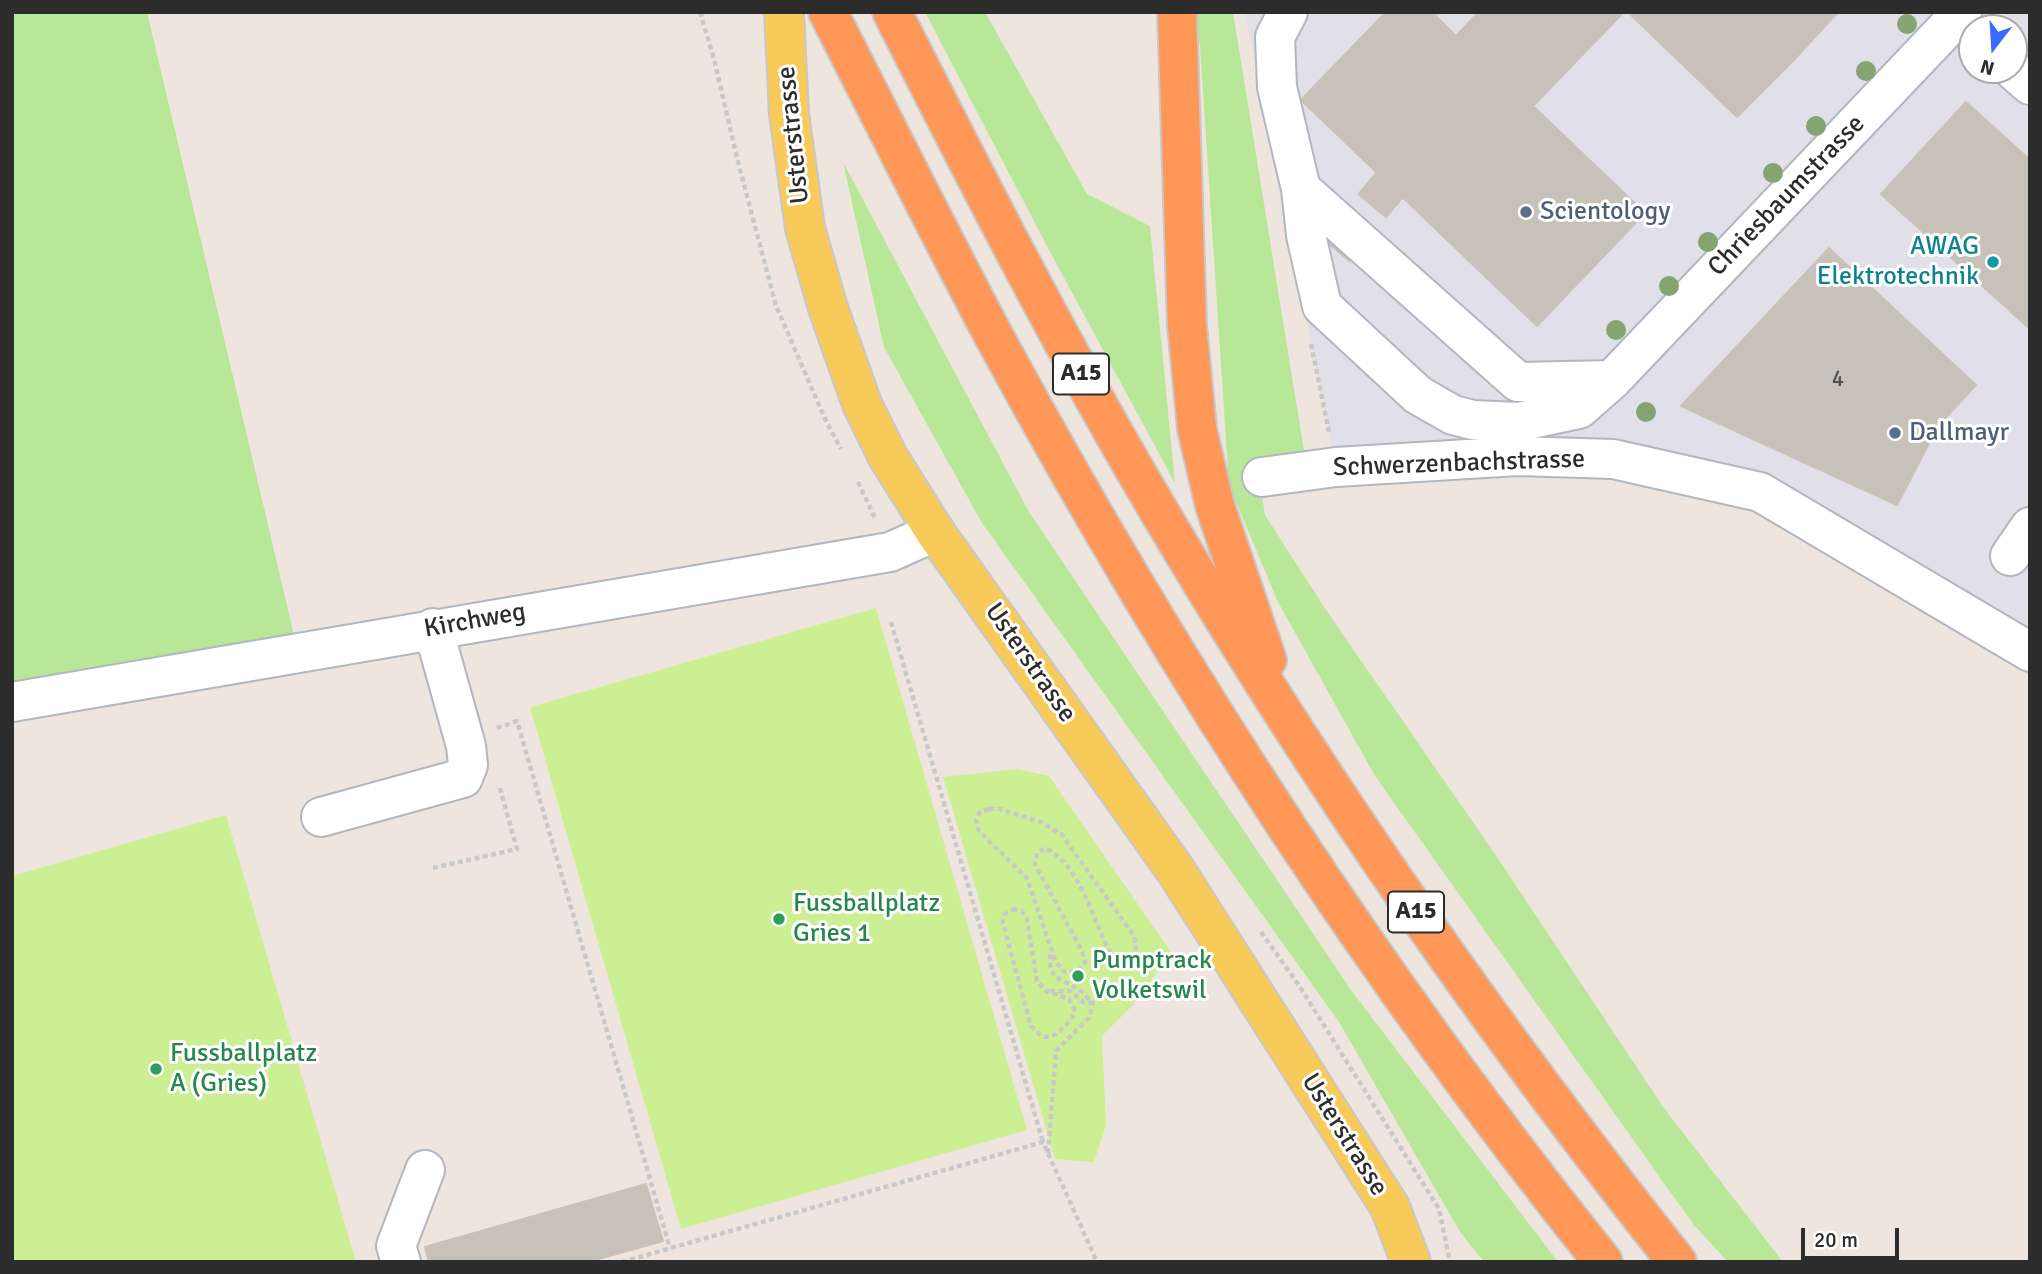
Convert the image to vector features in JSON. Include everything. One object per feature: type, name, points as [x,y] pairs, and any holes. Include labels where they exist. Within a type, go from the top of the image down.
[{"type":"highway","name":"A15","points":[[828,12],[999,344],[1118,554],[1199,688],[1338,902],[1466,1081],[1603,1262]]},
{"type":"highway","name":"A15","points":[[892,12],[1081,373],[1164,520],[1290,724],[1339,800],[1473,992],[1604,1170],[1677,1262]]},
{"type":"highway","points":[[1177,12],[1187,325],[1197,429],[1215,506],[1290,724]]},
{"type":"main road","name":"Usterstrasse","points":[[785,12],[789,114],[806,228],[828,308],[862,404],[888,457],[935,532],[1176,871],[1390,1207],[1411,1262]]},
{"type":"street","name":"Chriesbaumstrasse","points":[[1288,12],[1275,37],[1277,87],[1301,189],[1306,235],[1322,306],[1418,395],[1453,415],[1473,420],[1518,422],[1579,409],[1612,380],[1958,26]]},
{"type":"street","points":[[1301,189],[1518,382],[1612,380]]},
{"type":"street","points":[[1335,250],[1341,284],[1358,311],[1473,420]]},
{"type":"street","name":"Schwerzenbachstrasse","points":[[1262,477],[1336,467],[1532,457],[1613,460],[1760,492],[2030,652]]},
{"type":"street","name":"Kirchweg","points":[[12,702],[890,552],[935,532]]},
{"type":"street","points":[[321,817],[463,778],[468,765],[466,746],[433,628]]},
{"type":"street","points":[[399,1254],[425,1170]]},
{"type":"path","points":[[699,12],[714,59],[776,306],[826,421],[843,453]]},
{"type":"path","points":[[855,474],[890,552]]},
{"type":"path","points":[[891,622],[1043,1142],[1097,1262]]},
{"type":"path","points":[[495,729],[517,721],[670,1248]]},
{"type":"path","points":[[433,868],[517,849],[499,784]]},
{"type":"path","points":[[1051,950],[1064,972],[1074,973],[1081,969],[1085,962],[1082,951],[1035,864],[1037,853],[1045,848],[1056,854],[1072,872],[1114,960],[1127,964],[1135,956],[1137,947],[1134,936],[1062,835],[1041,822],[1000,809],[989,809],[980,813],[976,820],[979,831],[1027,878],[1051,950],[1049,965],[1057,980],[1081,991],[1093,1003]]},
{"type":"path","points":[[1046,991],[1069,999],[1074,1009],[1073,1017],[1055,1035],[1046,1037],[1038,1034],[1031,1026],[1007,936],[1004,915],[1013,909],[1022,911],[1027,919],[1037,981],[1046,991],[1070,991],[1083,1002],[1093,1003]]},
{"type":"path","points":[[1048,1154],[1056,1051],[1089,1018],[1093,1003]]},
{"type":"path","points":[[622,1262],[1043,1142]]},
{"type":"shaded area","points":[[1245,12],[2030,12],[2030,652],[1760,492],[1613,459],[1336,467]]},
{"type":"green space","points":[[12,12],[147,12],[298,652],[12,702]]},
{"type":"green space","points":[[925,12],[985,12],[1087,194],[1150,226],[1175,483],[1049,250]]},
{"type":"green space","points":[[1195,12],[1233,12],[1304,451],[1257,463],[1265,515],[1326,610],[1497,857],[1663,1107],[1783,1262],[1728,1262],[1693,1224],[1375,776],[1278,602],[1229,485],[1200,47]]},
{"type":"green space","points":[[843,162],[1029,512],[1351,990],[1558,1262],[1484,1262],[1460,1232],[1339,1022],[982,523],[884,347]]},
{"type":"green space","name":"Fussballplatz Gries 1","points":[[876,608],[1027,1130],[681,1229],[530,707]]},
{"type":"green space","name":"Pumptrack Volketswil","points":[[1017,769],[1049,776],[1171,952],[1137,1001],[1102,1036],[1106,1125],[1094,1162],[1055,1159],[943,777]]},
{"type":"green space","name":"Fussballplatz A (Gries)","points":[[226,815],[356,1262],[12,1262],[12,876]]},
{"type":"building","points":[[1386,12],[1432,12],[1456,36],[1479,12],[1624,12],[1533,106],[1645,213],[1537,326],[1301,100]]},
{"type":"building","points":[[1628,12],[1838,12],[1737,117]]},
{"type":"building","name":"AWAG Elektrotechnik","points":[[1966,102],[2030,160],[2030,329],[1881,194]]},
{"type":"building","points":[[1829,248],[1976,385],[1938,426],[1897,505],[1681,406]]},
{"type":"building","points":[[646,1184],[663,1241],[588,1262],[429,1262],[425,1247]]},
{"type":"tunnel","points":[[1335,250],[1535,12]]},
{"type":"place","name":"Scientology","points":[[1526,212]]},
{"type":"place","name":"AWAG Elektrotechnik","points":[[1993,262]]},
{"type":"place","name":"Dallmayr","points":[[1895,433]]},
{"type":"place","name":"Fussballplatz Gries 1","points":[[779,919]]},
{"type":"place","name":"Pumptrack Volketswil","points":[[1078,976]]},
{"type":"place","name":"Fussballplatz A (Gries)","points":[[156,1069]]}]
